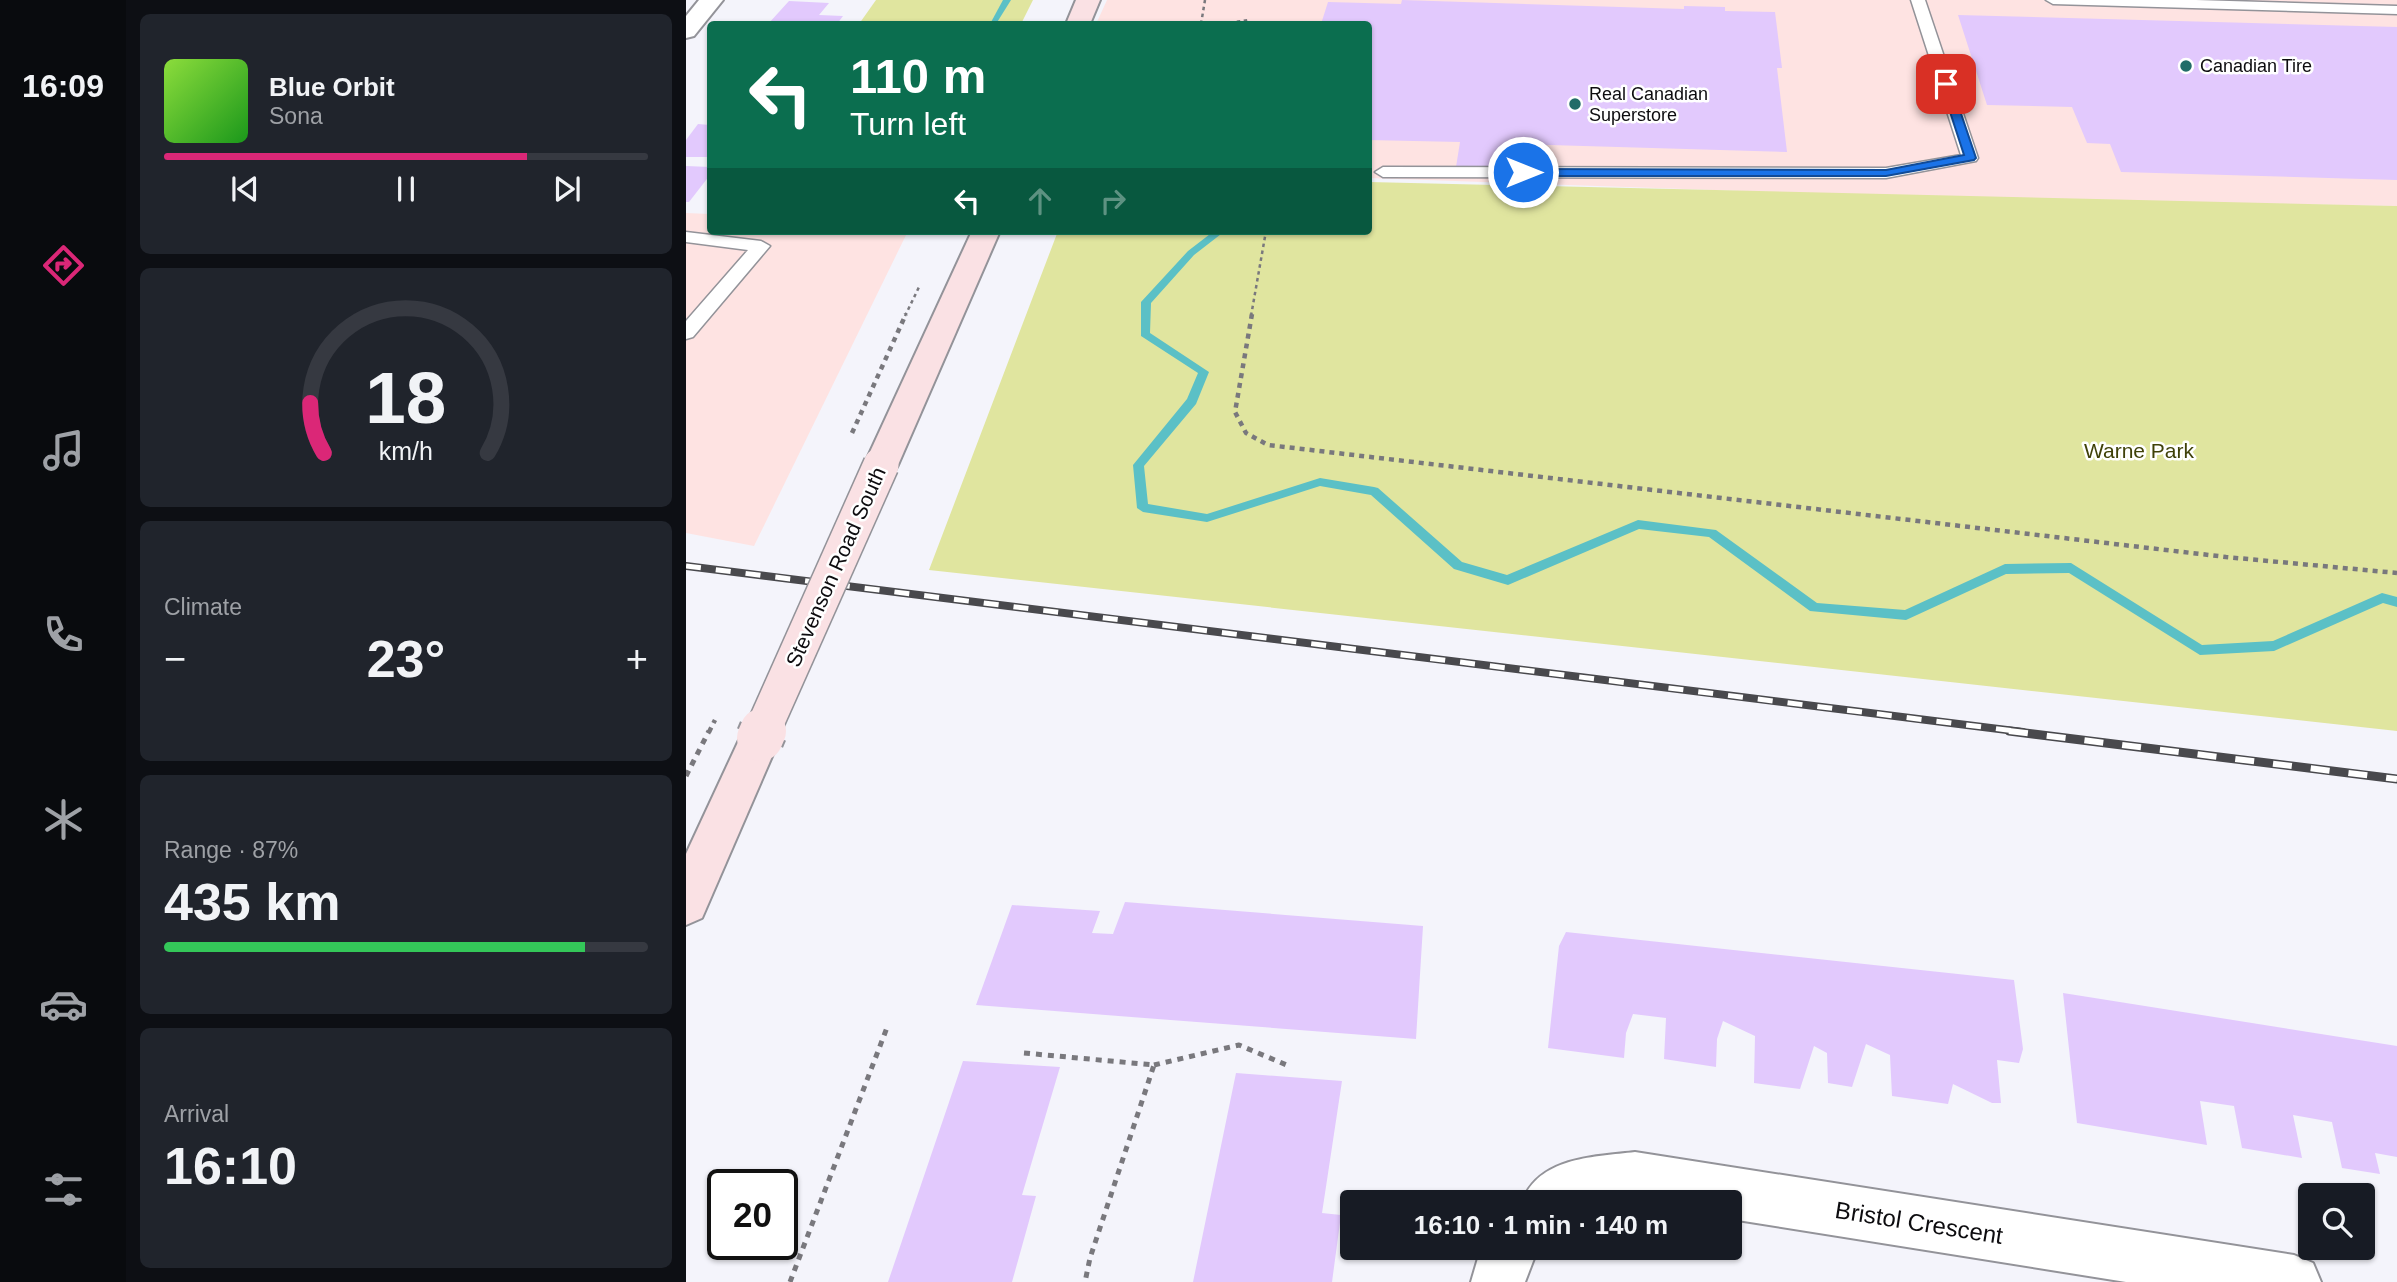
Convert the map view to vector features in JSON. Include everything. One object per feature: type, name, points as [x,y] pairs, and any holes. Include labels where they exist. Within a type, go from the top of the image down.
[{"type":"main road","points":[[1079,21],[1088,0]]},
{"type":"main road","name":"Stevenson Road South","points":[[686,903],[984,235]]},
{"type":"street","points":[[686,31],[711,0]]},
{"type":"street","name":"Bristol Crescent","points":[[1568,1190],[1577,1184],[1635,1178],[1707,1190]]},
{"type":"street","name":"Bristol Crescent","points":[[1742,1196],[2230,1277],[2294,1282]]},
{"type":"street","points":[[1498,1282],[1504,1260]]},
{"type":"lane","points":[[1383,172],[1886,173],[1970,158],[1917,0]]},
{"type":"lane","points":[[2053,0],[2397,10]]},
{"type":"lane","points":[[686,237],[761,246],[686,333]]},
{"type":"path","points":[[1202,21],[1205,0]]},
{"type":"path","points":[[1242,21],[1248,20]]},
{"type":"path","points":[[1265,235],[1235,412],[1243,431],[1251,439],[1268,445],[2226,557],[2397,573]]},
{"type":"path","points":[[849,440],[879,369],[922,281]]},
{"type":"path","points":[[686,776],[715,720]]},
{"type":"path","points":[[790,1282],[888,1025]]},
{"type":"path","points":[[1024,1053],[1154,1065],[1239,1045],[1289,1066]]},
{"type":"path","points":[[1085,1282],[1090,1258],[1154,1065]]},
{"type":"shaded area","points":[[1107,0],[2397,0],[2397,206],[1914,197],[1372,178],[1372,21],[1097,21]]},
{"type":"shaded area","points":[[686,213],[707,214],[707,235],[906,235],[754,546],[686,533]]},
{"type":"green space","points":[[876,0],[1033,0],[1022,21],[861,21]]},
{"type":"green space","name":"Warne Park","points":[[1372,182],[2397,206],[2397,731],[929,570],[1056,235],[1372,235]]},
{"type":"building","name":"Real Canadian Superstore","points":[[1402,0],[1684,9],[1684,6],[1725,7],[1725,11],[1775,12],[1782,68],[1777,68],[1787,152],[1514,144],[1511,168],[1456,167],[1460,142],[1372,140],[1372,21],[1322,21],[1328,2],[1401,4]]},
{"type":"building","points":[[789,1],[829,3],[819,15],[843,16],[839,21],[771,21]]},
{"type":"building","name":"Canadian Tire","points":[[1958,15],[2397,27],[2397,180],[2121,172],[2110,144],[2087,143],[2072,107],[1987,105]]},
{"type":"building","points":[[698,124],[707,125],[707,157],[686,157],[686,140]]},
{"type":"building","points":[[686,166],[707,167],[707,179],[689,202],[686,202]]},
{"type":"building","points":[[1125,902],[1423,926],[1416,1039],[976,1005],[1012,905],[1100,911],[1092,933],[1113,934]]},
{"type":"building","points":[[1566,932],[2014,980],[2023,1049],[2019,1063],[1997,1060],[2001,1103],[1992,1103],[1953,1084],[1948,1104],[1892,1096],[1890,1055],[1866,1044],[1852,1087],[1828,1083],[1827,1053],[1814,1046],[1800,1089],[1754,1083],[1755,1036],[1723,1021],[1717,1039],[1716,1067],[1664,1059],[1666,1018],[1633,1014],[1626,1033],[1624,1058],[1548,1048],[1559,946]]},
{"type":"building","points":[[2063,993],[2397,1046],[2397,1157],[2375,1153],[2380,1174],[2342,1168],[2332,1122],[2293,1115],[2302,1158],[2242,1148],[2234,1106],[2200,1101],[2207,1145],[2077,1123]]},
{"type":"building","points":[[963,1061],[1060,1067],[1022,1195],[1036,1196],[1012,1282],[888,1282]]},
{"type":"building","points":[[1236,1073],[1342,1081],[1322,1213],[1340,1215],[1332,1282],[1193,1282]]},
{"type":"waterway","points":[[995,21],[1007,0]]},
{"type":"waterway","points":[[1215,235],[1191,253],[1146,302],[1145,334],[1204,372],[1192,401],[1138,465],[1143,508],[1207,518],[1320,482],[1374,491],[1458,566],[1508,580],[1638,524],[1712,533],[1814,608],[1906,615],[2005,569],[2071,568],[2200,650],[2274,646],[2382,598],[2397,602]]},
{"type":"railway","points":[[686,566],[2023,732]]},
{"type":"railway","points":[[2009,731],[2397,779]]},
{"type":"place","name":"Canadian Tire","points":[[2186,66]]},
{"type":"place","name":"Real Canadian Superstore","points":[[1575,104]]},
{"type":"route","points":[[1523,172],[1886,173],[1970,158],[1946,84]]}]
